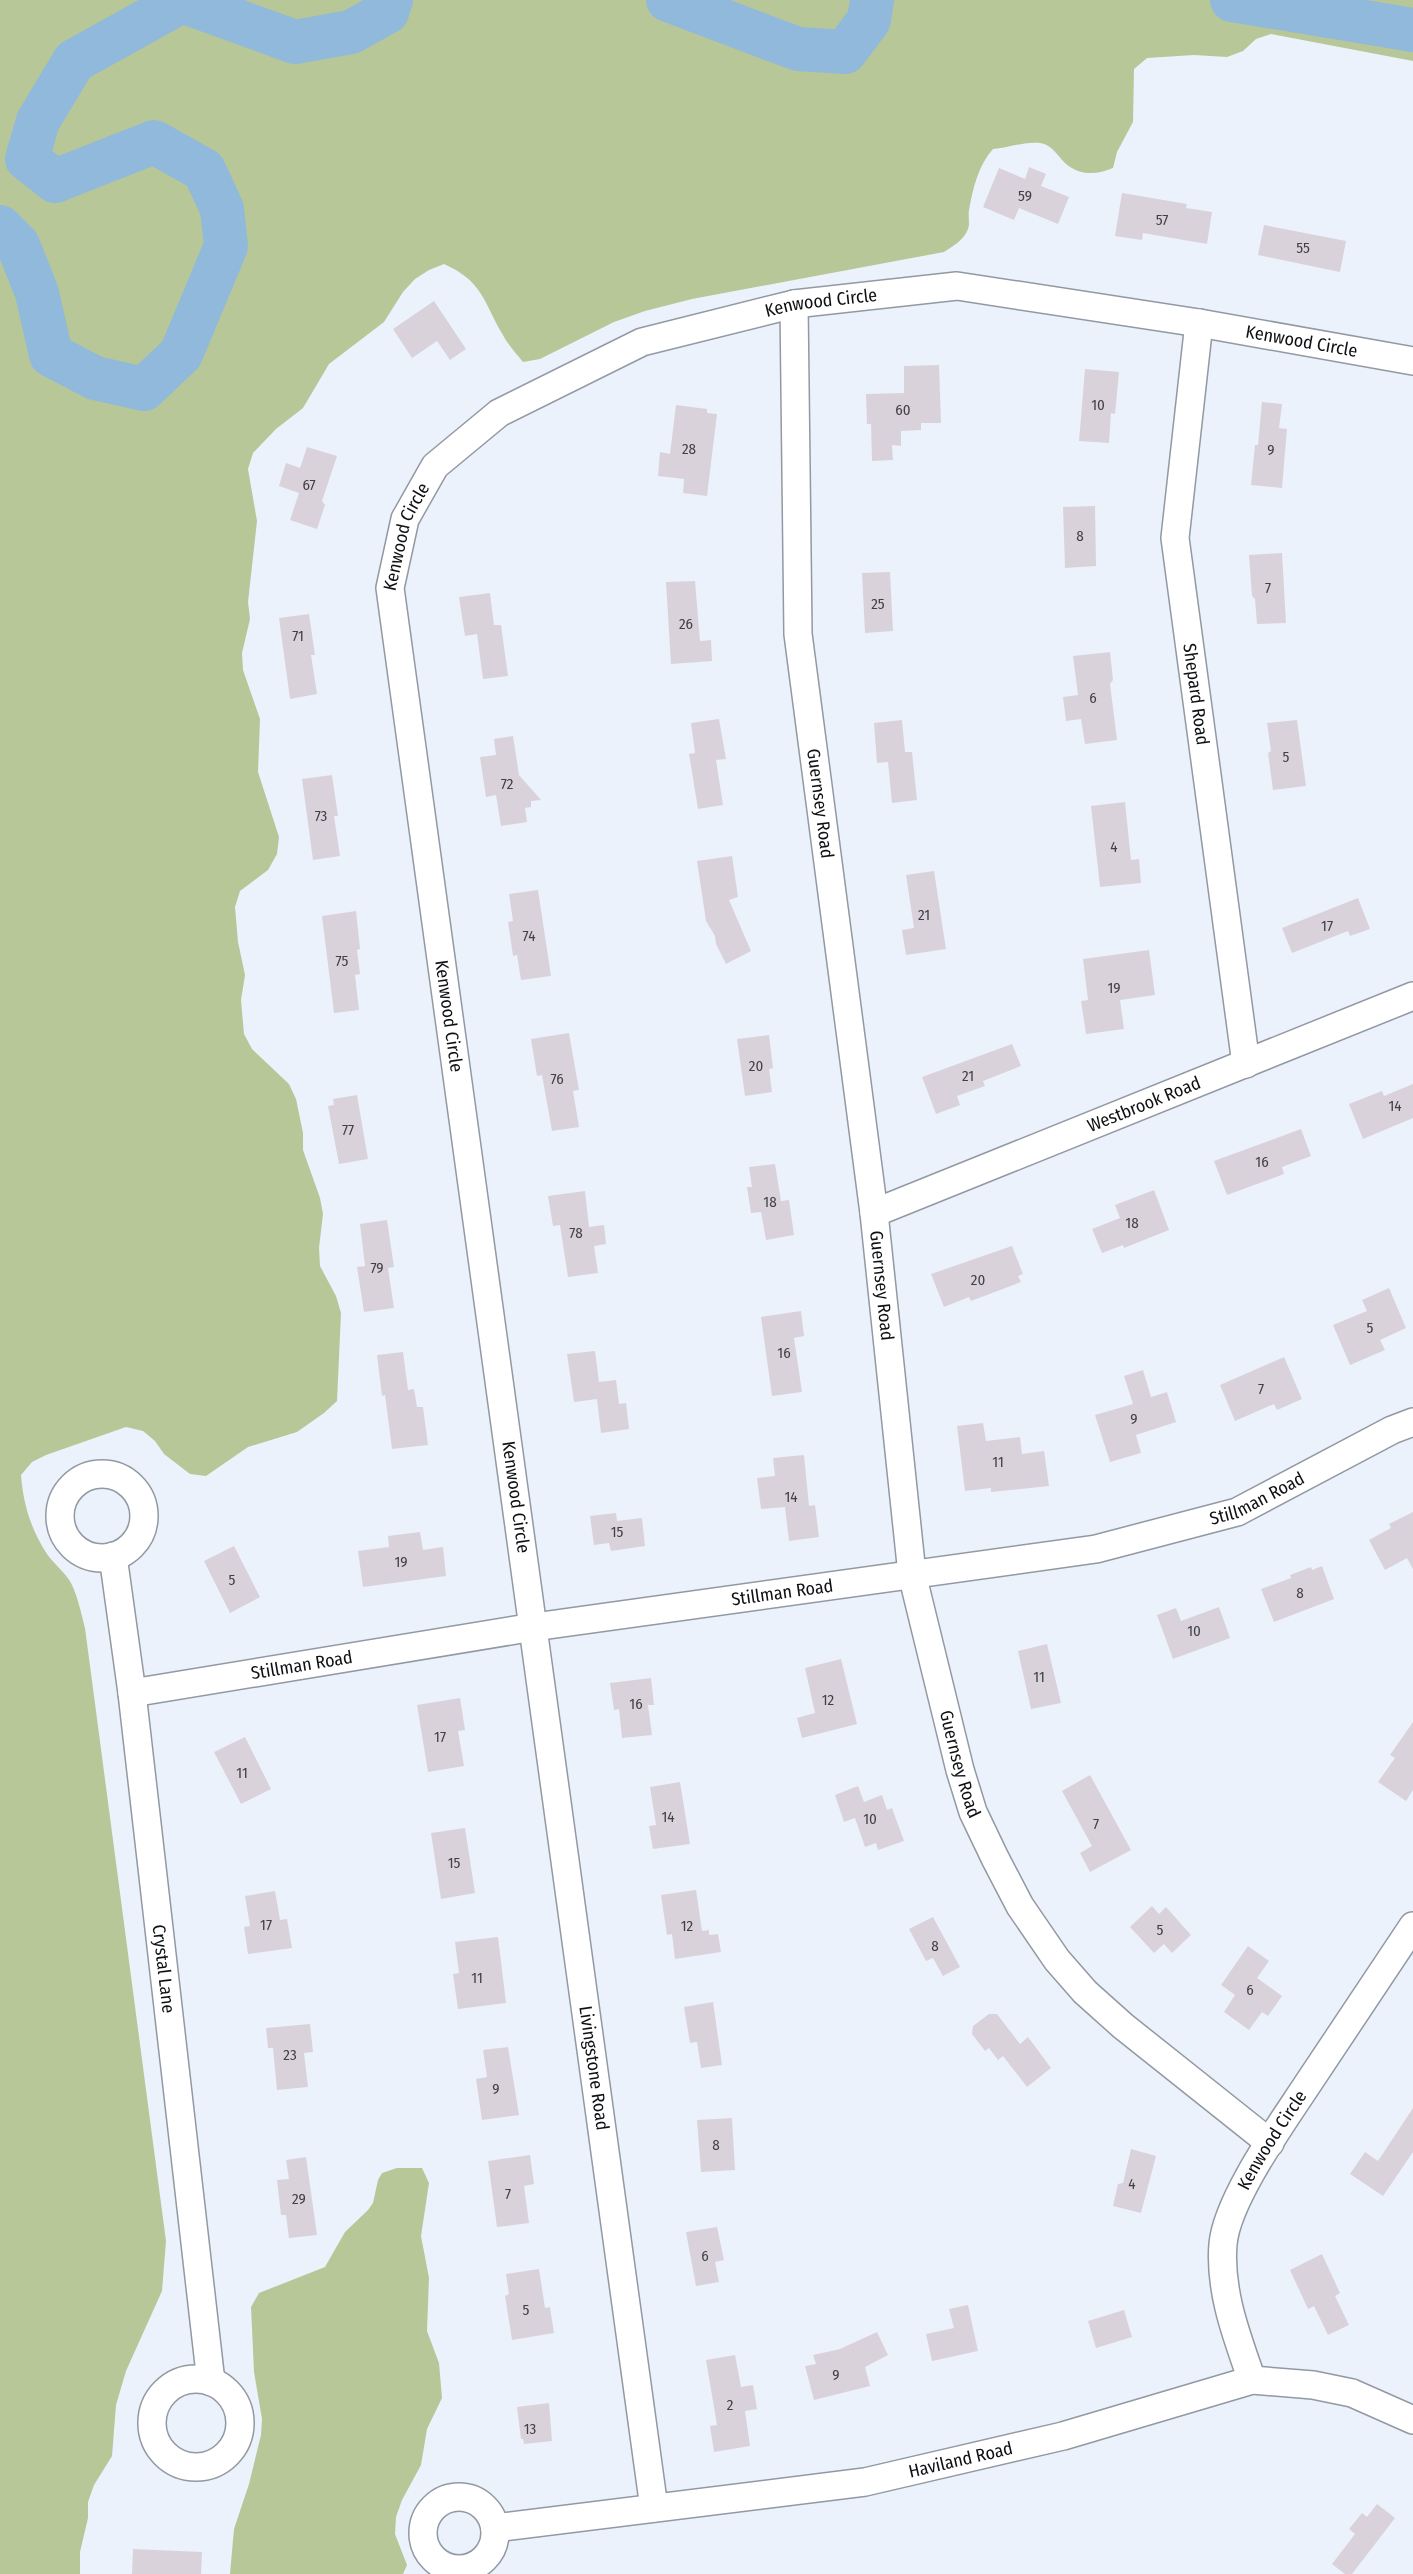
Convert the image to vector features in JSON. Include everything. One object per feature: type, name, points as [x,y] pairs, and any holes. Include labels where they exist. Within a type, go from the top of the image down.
[{"type":"street","name":"Kenwood Circle","points":[[534,1627],[390,588],[405,519],[435,466],[499,413],[642,342],[794,304],[957,286],[1198,323],[1413,361]]},
{"type":"street","name":"Guernsey Road","points":[[794,304],[798,633],[874,1214],[912,1574],[960,1770],[973,1812],[1020,1906],[1057,1960],[1085,1992],[1123,2026],[1269,2143]]},
{"type":"street","name":"Shepard Road","points":[[1198,323],[1175,538],[1246,1064]]},
{"type":"street","name":"Westbrook Road","points":[[874,1214],[1413,996]]},
{"type":"street","name":"Stillman Road","points":[[132,1693],[534,1627],[1096,1549],[1237,1512],[1392,1430],[1413,1422]]},
{"type":"street","name":"Crystal Lane","points":[[113,1556],[132,1693],[211,2382]]},
{"type":"street","name":"Livingstone Road","points":[[534,1627],[654,2508]]},
{"type":"street","name":"Kenwood Circle","points":[[1252,2380],[1232,2322],[1222,2264],[1223,2241],[1236,2202],[1269,2143],[1413,1926]]},
{"type":"street","name":"Haviland Road","points":[[495,2528],[865,2482],[1064,2436],[1252,2380],[1313,2385],[1352,2393],[1413,2420]]},
{"type":"green space","points":[[0,0],[1413,0],[1413,61],[1271,34],[1256,39],[1243,51],[1227,57],[1194,55],[1147,58],[1134,69],[1133,122],[1117,152],[1113,168],[1094,173],[1076,170],[1065,163],[1051,148],[1040,143],[993,149],[983,163],[977,178],[969,212],[969,227],[958,242],[944,252],[692,299],[645,311],[614,322],[540,359],[523,362],[505,339],[475,286],[467,278],[444,264],[415,279],[403,292],[384,322],[329,364],[303,408],[276,429],[253,453],[248,469],[257,521],[248,602],[250,619],[242,653],[243,670],[260,719],[258,772],[279,837],[277,854],[268,870],[240,891],[235,907],[238,942],[245,975],[241,1000],[244,1034],[252,1049],[289,1084],[296,1099],[303,1133],[303,1150],[320,1198],[323,1214],[319,1248],[320,1266],[336,1296],[341,1313],[337,1401],[297,1432],[248,1447],[206,1476],[190,1474],[164,1454],[155,1441],[143,1431],[126,1427],[46,1455],[32,1462],[21,1475],[32,1526],[47,1554],[71,1583],[85,1628],[166,2241],[162,2291],[126,2371],[116,2405],[112,2456],[94,2485],[88,2502],[88,2518],[80,2552],[80,2574],[0,2574]]},
{"type":"green space","points":[[397,2168],[422,2168],[429,2183],[421,2236],[429,2278],[427,2331],[439,2363],[442,2398],[427,2429],[421,2465],[402,2500],[396,2517],[395,2534],[407,2565],[403,2574],[230,2574],[234,2529],[249,2484],[261,2435],[262,2419],[254,2372],[251,2307],[259,2293],[325,2267],[345,2232],[373,2203],[378,2180],[382,2173]]},
{"type":"building","points":[[1029,167],[1046,174],[1041,186],[1069,197],[1058,224],[1019,208],[1014,220],[983,207],[999,168],[1025,179]]},
{"type":"building","points":[[1122,193],[1187,204],[1186,208],[1212,212],[1207,244],[1143,233],[1142,240],[1115,236]]},
{"type":"building","points":[[1264,225],[1346,241],[1340,272],[1258,255]]},
{"type":"building","points":[[434,301],[466,349],[450,360],[437,341],[412,358],[393,329]]},
{"type":"building","points":[[939,365],[941,423],[921,423],[921,430],[901,431],[901,446],[892,445],[893,460],[872,461],[871,424],[867,424],[866,394],[904,393],[904,366]]},
{"type":"building","points":[[1085,369],[1119,372],[1115,414],[1111,413],[1109,443],[1079,441]]},
{"type":"building","points":[[1262,402],[1282,404],[1279,428],[1287,429],[1282,488],[1251,485]]},
{"type":"building","points":[[676,405],[707,409],[707,413],[717,414],[707,496],[683,493],[684,479],[658,476],[660,452],[670,454]]},
{"type":"building","points":[[307,447],[337,456],[322,501],[325,505],[317,529],[290,520],[299,493],[279,486],[286,463],[300,468]]},
{"type":"building","points":[[1095,506],[1096,566],[1065,568],[1063,507]]},
{"type":"building","points":[[1282,553],[1286,623],[1257,624],[1249,555]]},
{"type":"building","points":[[890,572],[893,631],[865,633],[862,573]]},
{"type":"building","points":[[695,581],[700,641],[711,640],[712,661],[671,664],[666,582]]},
{"type":"building","points":[[490,593],[494,625],[501,625],[508,676],[483,679],[477,634],[465,636],[459,597]]},
{"type":"building","points":[[309,614],[315,655],[311,655],[317,694],[290,699],[279,618]]},
{"type":"building","points":[[1110,652],[1113,680],[1110,684],[1117,740],[1085,744],[1081,719],[1066,721],[1063,697],[1078,695],[1073,656]]},
{"type":"building","points":[[719,719],[726,759],[716,760],[723,805],[698,809],[689,754],[695,753],[691,723]]},
{"type":"building","points":[[902,720],[905,752],[912,752],[917,800],[892,803],[888,762],[877,763],[874,723]]},
{"type":"building","points":[[1297,720],[1306,786],[1273,790],[1267,723]]},
{"type":"building","points":[[513,736],[519,775],[541,800],[531,801],[531,807],[525,808],[527,822],[501,826],[496,795],[486,797],[480,757],[496,755],[494,739]]},
{"type":"building","points":[[332,775],[338,816],[334,816],[340,856],[313,860],[302,779]]},
{"type":"building","points":[[1125,802],[1131,860],[1139,859],[1141,883],[1100,887],[1091,806]]},
{"type":"building","points":[[732,856],[738,897],[729,900],[751,951],[726,964],[716,944],[715,936],[706,921],[697,861]]},
{"type":"building","points":[[934,871],[946,949],[906,955],[902,930],[914,928],[906,875]]},
{"type":"building","points":[[538,890],[551,976],[521,980],[517,955],[513,956],[508,922],[513,921],[509,894]]},
{"type":"building","points":[[1358,898],[1370,929],[1350,936],[1348,931],[1292,953],[1282,928]]},
{"type":"building","points":[[356,911],[360,974],[355,975],[359,1010],[334,1013],[322,916]]},
{"type":"building","points":[[1149,950],[1155,995],[1120,1000],[1124,1029],[1086,1034],[1081,1001],[1088,1000],[1083,959]]},
{"type":"building","points":[[569,1033],[579,1090],[573,1091],[579,1127],[552,1131],[542,1075],[537,1076],[531,1039]]},
{"type":"building","points":[[769,1035],[773,1068],[769,1069],[772,1092],[745,1096],[737,1039]]},
{"type":"building","points":[[1012,1044],[1021,1066],[983,1081],[985,1086],[957,1096],[960,1105],[936,1114],[922,1077]]},
{"type":"building","points":[[1413,1084],[1413,1118],[1363,1139],[1349,1104],[1382,1091],[1384,1096]]},
{"type":"building","points":[[357,1095],[368,1159],[339,1164],[328,1106],[334,1105],[333,1099]]},
{"type":"building","points":[[1301,1129],[1311,1156],[1282,1167],[1284,1174],[1227,1195],[1214,1161]]},
{"type":"building","points":[[775,1164],[781,1201],[789,1200],[794,1235],[766,1240],[761,1212],[751,1213],[747,1187],[752,1187],[749,1167]]},
{"type":"building","points":[[1154,1190],[1169,1230],[1124,1248],[1123,1245],[1102,1253],[1092,1229],[1120,1218],[1115,1205]]},
{"type":"building","points":[[585,1191],[589,1227],[604,1225],[606,1244],[594,1246],[598,1273],[568,1277],[560,1225],[553,1226],[548,1196]]},
{"type":"building","points":[[387,1220],[394,1267],[388,1268],[394,1308],[364,1312],[357,1267],[365,1266],[360,1224]]},
{"type":"building","points":[[1012,1246],[1023,1274],[1018,1276],[1021,1282],[971,1301],[969,1297],[944,1307],[931,1274]]},
{"type":"building","points":[[1389,1288],[1406,1328],[1380,1340],[1385,1350],[1350,1365],[1333,1325],[1367,1311],[1362,1300]]},
{"type":"building","points":[[801,1311],[804,1336],[794,1338],[802,1392],[772,1396],[761,1317]]},
{"type":"building","points":[[595,1351],[599,1382],[616,1380],[619,1404],[626,1403],[629,1429],[601,1433],[597,1399],[574,1402],[567,1354]]},
{"type":"building","points":[[403,1352],[408,1390],[414,1389],[417,1407],[423,1407],[428,1445],[392,1449],[377,1355]]},
{"type":"building","points":[[1284,1357],[1302,1399],[1277,1410],[1274,1404],[1235,1421],[1220,1385]]},
{"type":"building","points":[[1143,1370],[1151,1397],[1167,1392],[1176,1422],[1136,1435],[1141,1453],[1110,1462],[1095,1415],[1133,1404],[1124,1376]]},
{"type":"building","points":[[983,1423],[986,1441],[1020,1437],[1022,1454],[1044,1451],[1049,1486],[991,1492],[991,1488],[965,1491],[957,1426]]},
{"type":"building","points":[[804,1455],[809,1506],[815,1505],[819,1537],[789,1541],[785,1507],[761,1509],[757,1478],[775,1476],[773,1458]]},
{"type":"building","points":[[1413,1512],[1413,1569],[1407,1558],[1385,1570],[1369,1540],[1391,1528],[1389,1524]]},
{"type":"building","points":[[616,1513],[617,1521],[642,1518],[645,1546],[611,1551],[609,1543],[594,1545],[590,1516]]},
{"type":"building","points":[[420,1532],[423,1550],[443,1547],[446,1576],[363,1587],[358,1551],[389,1547],[388,1536]]},
{"type":"building","points":[[234,1546],[260,1597],[230,1613],[204,1561]]},
{"type":"building","points":[[1322,1566],[1334,1599],[1274,1622],[1261,1589],[1291,1578],[1290,1575],[1311,1567],[1312,1570]]},
{"type":"building","points":[[1219,1607],[1230,1638],[1173,1659],[1157,1615],[1176,1608],[1181,1621]]},
{"type":"building","points":[[1047,1644],[1061,1703],[1031,1709],[1018,1651]]},
{"type":"building","points":[[841,1659],[857,1724],[802,1738],[797,1718],[815,1713],[805,1668]]},
{"type":"building","points":[[651,1678],[654,1705],[648,1705],[652,1735],[622,1738],[619,1709],[614,1710],[610,1683]]},
{"type":"building","points":[[460,1698],[465,1730],[458,1731],[464,1766],[428,1772],[417,1705]]},
{"type":"building","points":[[1413,1722],[1413,1790],[1406,1801],[1378,1782],[1395,1758],[1390,1755]]},
{"type":"building","points":[[245,1737],[271,1789],[241,1804],[214,1752]]},
{"type":"building","points":[[1090,1775],[1131,1850],[1090,1872],[1080,1853],[1092,1846],[1062,1791]]},
{"type":"building","points":[[680,1782],[690,1844],[653,1849],[649,1826],[656,1825],[650,1787]]},
{"type":"building","points":[[858,1786],[864,1802],[882,1795],[887,1810],[892,1808],[904,1841],[878,1850],[876,1843],[865,1847],[855,1818],[844,1822],[835,1795]]},
{"type":"building","points":[[465,1828],[475,1893],[441,1899],[431,1833]]},
{"type":"building","points":[[696,1890],[702,1931],[709,1930],[709,1935],[718,1934],[721,1952],[675,1959],[672,1934],[667,1935],[661,1895]]},
{"type":"building","points":[[275,1891],[280,1920],[287,1919],[292,1948],[248,1954],[244,1927],[250,1926],[245,1896]]},
{"type":"building","points":[[1152,1906],[1159,1914],[1166,1907],[1191,1935],[1172,1953],[1164,1944],[1154,1953],[1130,1927]]},
{"type":"building","points":[[933,1917],[960,1967],[943,1976],[933,1958],[926,1961],[909,1929]]},
{"type":"building","points":[[498,1937],[506,2003],[458,2009],[453,1974],[459,1973],[455,1942]]},
{"type":"building","points":[[1248,1946],[1269,1961],[1257,1978],[1282,1996],[1268,2016],[1262,2012],[1249,2030],[1224,2012],[1235,1995],[1221,1985]]},
{"type":"building","points":[[713,2002],[722,2065],[701,2068],[697,2042],[690,2043],[684,2007]]},
{"type":"building","points":[[989,2014],[997,2014],[1020,2044],[1028,2037],[1051,2068],[1027,2087],[1003,2056],[998,2060],[989,2048],[985,2051],[972,2034],[973,2026]]},
{"type":"building","points":[[310,2024],[313,2052],[304,2053],[308,2087],[277,2090],[273,2048],[268,2048],[266,2028]]},
{"type":"building","points":[[508,2047],[519,2115],[482,2120],[476,2079],[487,2077],[483,2050]]},
{"type":"building","points":[[1413,2108],[1413,2152],[1383,2196],[1350,2174],[1365,2152],[1378,2161]]},
{"type":"building","points":[[732,2118],[735,2170],[701,2172],[697,2120]]},
{"type":"building","points":[[1131,2149],[1156,2156],[1141,2213],[1113,2206],[1118,2184],[1123,2183]]},
{"type":"building","points":[[530,2155],[534,2184],[524,2186],[529,2223],[497,2227],[488,2161]]},
{"type":"building","points":[[306,2157],[317,2235],[289,2238],[286,2215],[281,2215],[277,2180],[289,2179],[286,2160]]},
{"type":"building","points":[[717,2227],[724,2260],[715,2262],[719,2282],[696,2286],[686,2232]]},
{"type":"building","points":[[1322,2254],[1340,2293],[1335,2296],[1349,2325],[1328,2335],[1314,2306],[1308,2309],[1290,2270]]},
{"type":"building","points":[[539,2269],[545,2308],[550,2307],[554,2333],[512,2340],[505,2296],[509,2294],[506,2274]]},
{"type":"building","points":[[968,2305],[978,2351],[932,2361],[926,2334],[954,2328],[949,2309]]},
{"type":"building","points":[[1124,2310],[1132,2337],[1096,2348],[1088,2321]]},
{"type":"building","points":[[877,2332],[888,2355],[865,2367],[870,2386],[814,2400],[805,2366],[816,2364],[813,2355],[840,2349]]},
{"type":"building","points":[[735,2355],[741,2387],[753,2385],[757,2409],[745,2411],[750,2446],[714,2452],[710,2426],[717,2425],[706,2360]]},
{"type":"building","points":[[549,2403],[552,2441],[524,2444],[521,2439],[517,2407]]},
{"type":"building","points":[[1377,2504],[1395,2518],[1352,2574],[1345,2574],[1332,2564],[1355,2534],[1349,2529],[1362,2513],[1367,2517]]},
{"type":"building","points":[[133,2549],[202,2552],[201,2574],[132,2574]]},
{"type":"waterway","points":[[0,227],[18,245],[37,293],[51,355],[95,378],[144,389],[181,354],[226,246],[222,209],[204,170],[154,142],[55,181],[27,159],[38,121],[74,61],[182,1],[295,42],[351,32],[387,12],[391,0]]},
{"type":"waterway","points":[[668,0],[798,49],[845,52],[869,20],[872,0]]},
{"type":"waterway","points":[[1232,0],[1413,30]]}]
